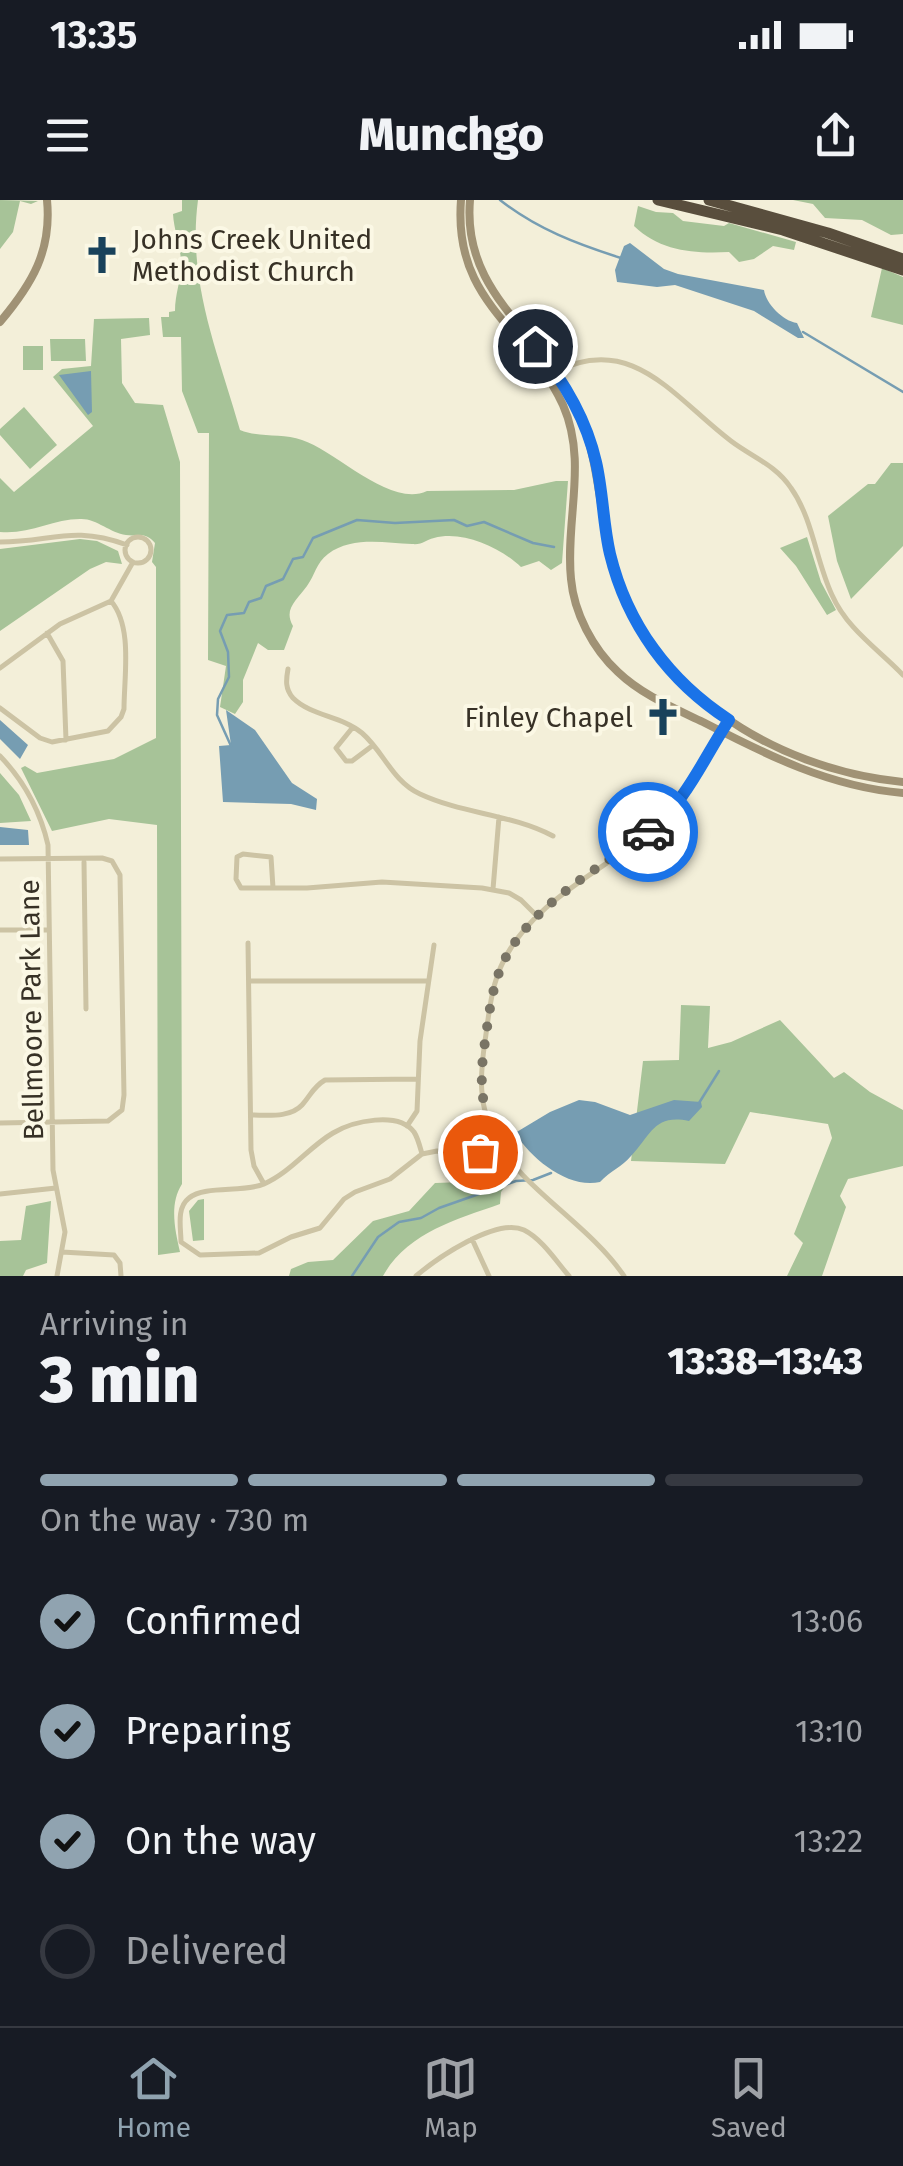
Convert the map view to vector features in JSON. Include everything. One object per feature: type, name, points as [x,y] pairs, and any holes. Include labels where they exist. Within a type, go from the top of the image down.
[{"type":"highway","points":[[658,200],[783,230],[903,270]]},
{"type":"highway","points":[[709,200],[828,233],[903,259]]},
{"type":"street","points":[[0,322],[28,288],[41,263],[48,231],[48,200]]},
{"type":"street","points":[[461,200],[463,246],[474,283],[546,377],[569,422],[576,478],[571,580],[588,633],[606,659],[638,688],[808,773],[854,786],[903,793]]},
{"type":"street","points":[[470,200],[472,244],[483,276],[494,296],[556,372],[580,416],[598,477],[610,553],[631,613],[663,664],[692,693],[729,720],[818,764],[903,782]]},
{"type":"street","points":[[546,377],[593,360],[616,360],[637,367],[656,378],[731,441],[774,469],[800,504],[827,585],[840,610],[858,633],[903,675]]},
{"type":"street","points":[[576,478],[598,477]]},
{"type":"street","points":[[0,542],[76,533],[126,545]]},
{"type":"street","points":[[0,668],[75,616],[111,601],[133,562],[147,559],[150,546],[140,537],[126,545],[133,562]]},
{"type":"street","points":[[0,708],[40,738],[66,742],[108,732],[124,709],[123,624],[111,601]]},
{"type":"street","points":[[47,633],[63,661],[66,742]]},
{"type":"street","points":[[288,669],[286,682],[295,700],[353,727],[396,778],[417,793],[449,806],[500,816],[553,836]]},
{"type":"street","points":[[624,1276],[602,1247],[530,1180],[494,1136],[482,1104],[480,1076],[491,1001],[503,962],[516,939],[537,916],[672,811],[729,720]]},
{"type":"street","points":[[353,727],[336,748],[338,755],[352,761],[372,746]]},
{"type":"street","name":"Bellmoore Park Lane","points":[[0,756],[26,787],[43,822],[48,858],[52,1122],[56,1188],[65,1232],[56,1276]]},
{"type":"street","points":[[493,889],[500,816]]},
{"type":"street","points":[[273,888],[271,857],[237,857],[237,886],[273,888],[382,882],[493,889],[521,900],[537,916]]},
{"type":"street","points":[[0,859],[102,858],[112,861],[120,875],[124,1105],[108,1121],[0,1123]]},
{"type":"street","points":[[84,862],[86,1008]]},
{"type":"street","points":[[0,930],[49,930]]},
{"type":"street","points":[[248,943],[252,1156],[264,1184]]},
{"type":"street","points":[[407,1126],[417,1111],[434,945]]},
{"type":"street","points":[[248,981],[428,981]]},
{"type":"street","points":[[251,1116],[292,1112],[305,1102],[313,1087],[326,1080],[418,1078]]},
{"type":"street","points":[[422,1154],[416,1134],[396,1121],[371,1121],[333,1133],[264,1184],[245,1190],[199,1192],[188,1198],[180,1216],[182,1242],[200,1255],[259,1254],[320,1228],[355,1192],[390,1179],[422,1154],[500,1146]]},
{"type":"street","points":[[479,1148],[494,1136]]},
{"type":"street","points":[[0,1194],[30,1194],[56,1188]]},
{"type":"street","points":[[416,1276],[445,1252],[472,1239],[514,1227],[528,1232],[570,1276]]},
{"type":"street","points":[[472,1239],[489,1276]]},
{"type":"street","points":[[62,1252],[114,1256],[122,1276]]},
{"type":"green space","points":[[0,200],[38,201],[20,201],[13,232],[0,249]]},
{"type":"green space","points":[[182,200],[198,200],[197,260],[201,288],[240,430],[302,440],[397,492],[514,490],[568,481],[562,563],[551,570],[539,561],[521,567],[492,547],[457,536],[416,544],[358,543],[337,548],[321,561],[292,605],[293,626],[284,650],[268,650],[258,643],[243,680],[243,702],[235,714],[220,707],[226,666],[208,660],[209,433],[198,433],[182,391],[181,337],[163,337],[161,317],[169,317],[169,312],[175,311],[181,263],[173,214],[182,211]]},
{"type":"green space","points":[[793,200],[903,200],[903,234],[891,235],[862,220],[825,218],[813,204]]},
{"type":"green space","points":[[638,206],[673,213],[683,221],[724,226],[729,223],[796,242],[794,250],[773,246],[754,259],[739,262],[729,252],[666,246],[634,226]]},
{"type":"green space","points":[[882,268],[903,277],[903,325],[871,317]]},
{"type":"green space","points":[[149,318],[150,335],[121,339],[122,383],[135,403],[163,405],[180,462],[182,1184],[174,1209],[180,1252],[158,1255],[157,825],[109,819],[52,831],[21,768],[25,766],[37,773],[114,759],[156,738],[156,567],[152,562],[155,543],[145,536],[120,534],[86,519],[0,532],[0,478],[14,492],[93,426],[53,377],[62,369],[91,366],[94,319]]},
{"type":"green space","points":[[50,339],[85,339],[86,361],[51,361]]},
{"type":"green space","points":[[23,346],[43,346],[43,370],[23,370]]},
{"type":"green space","points":[[24,407],[57,445],[30,469],[0,435],[0,429]]},
{"type":"green space","points":[[891,463],[903,463],[903,546],[851,599],[837,561],[828,516],[868,484],[875,484]]},
{"type":"green space","points":[[807,537],[821,582],[836,610],[827,615],[780,548]]},
{"type":"green space","points":[[80,539],[97,541],[118,551],[122,564],[106,562],[90,569],[0,631],[0,549]]},
{"type":"green space","points":[[0,773],[19,795],[31,821],[0,823]]},
{"type":"green space","points":[[681,1005],[710,1006],[708,1048],[780,1020],[834,1078],[844,1072],[903,1110],[903,1166],[848,1179],[840,1196],[846,1207],[822,1276],[787,1276],[803,1243],[794,1234],[832,1138],[828,1124],[750,1112],[725,1164],[631,1161],[643,1061],[679,1060]]},
{"type":"green space","points":[[494,1154],[511,1178],[501,1192],[500,1204],[450,1222],[419,1239],[393,1261],[383,1276],[289,1276],[291,1269],[308,1262],[333,1260],[373,1221],[409,1211],[435,1183],[463,1182],[472,1176],[474,1158]]},
{"type":"green space","points":[[204,1199],[204,1240],[193,1241],[189,1211]]},
{"type":"green space","points":[[51,1201],[47,1263],[26,1270],[23,1276],[0,1276],[0,1241],[21,1240],[26,1206]]},
{"type":"water","points":[[630,243],[664,269],[678,274],[764,290],[781,315],[797,323],[804,338],[754,311],[675,285],[617,282],[615,270],[624,246]]},
{"type":"water","points":[[91,371],[92,412],[88,415],[59,375]]},
{"type":"water","points":[[226,710],[255,730],[292,783],[317,799],[316,810],[291,804],[223,802],[219,746],[231,745]]},
{"type":"water","points":[[0,720],[28,745],[20,759],[0,739]]},
{"type":"water","points":[[0,827],[28,830],[29,845],[0,845]]},
{"type":"water","points":[[579,1100],[630,1115],[674,1100],[701,1102],[702,1107],[689,1121],[661,1123],[624,1163],[600,1182],[588,1183],[552,1170],[515,1133]]},
{"type":"waterway","points":[[500,200],[558,235],[621,258]]},
{"type":"waterway","points":[[803,332],[903,392]]},
{"type":"waterway","points":[[231,746],[217,715],[218,699],[229,677],[228,652],[220,631],[227,615],[244,613],[249,602],[261,598],[266,586],[283,579],[293,559],[303,557],[313,538],[357,520],[454,520],[467,526],[484,522],[533,543],[554,547]]},
{"type":"waterway","points":[[699,1103],[719,1071]]},
{"type":"waterway","points":[[352,1276],[378,1237],[399,1222],[421,1218],[516,1181],[551,1173]]},
{"type":"way so far","points":[[480,1152],[500,1146],[482,1104],[480,1076],[491,1001],[503,962],[516,939],[537,916],[648,832]]},
{"type":"place","name":"Johns Creek United Methodist Church","points":[[102,255]]},
{"type":"place","name":"Finley Chapel","points":[[663,717]]},
{"type":"route","points":[[535,346],[574,402],[589,438],[610,553],[631,613],[663,664],[692,693],[729,720],[688,790],[648,832]]}]
